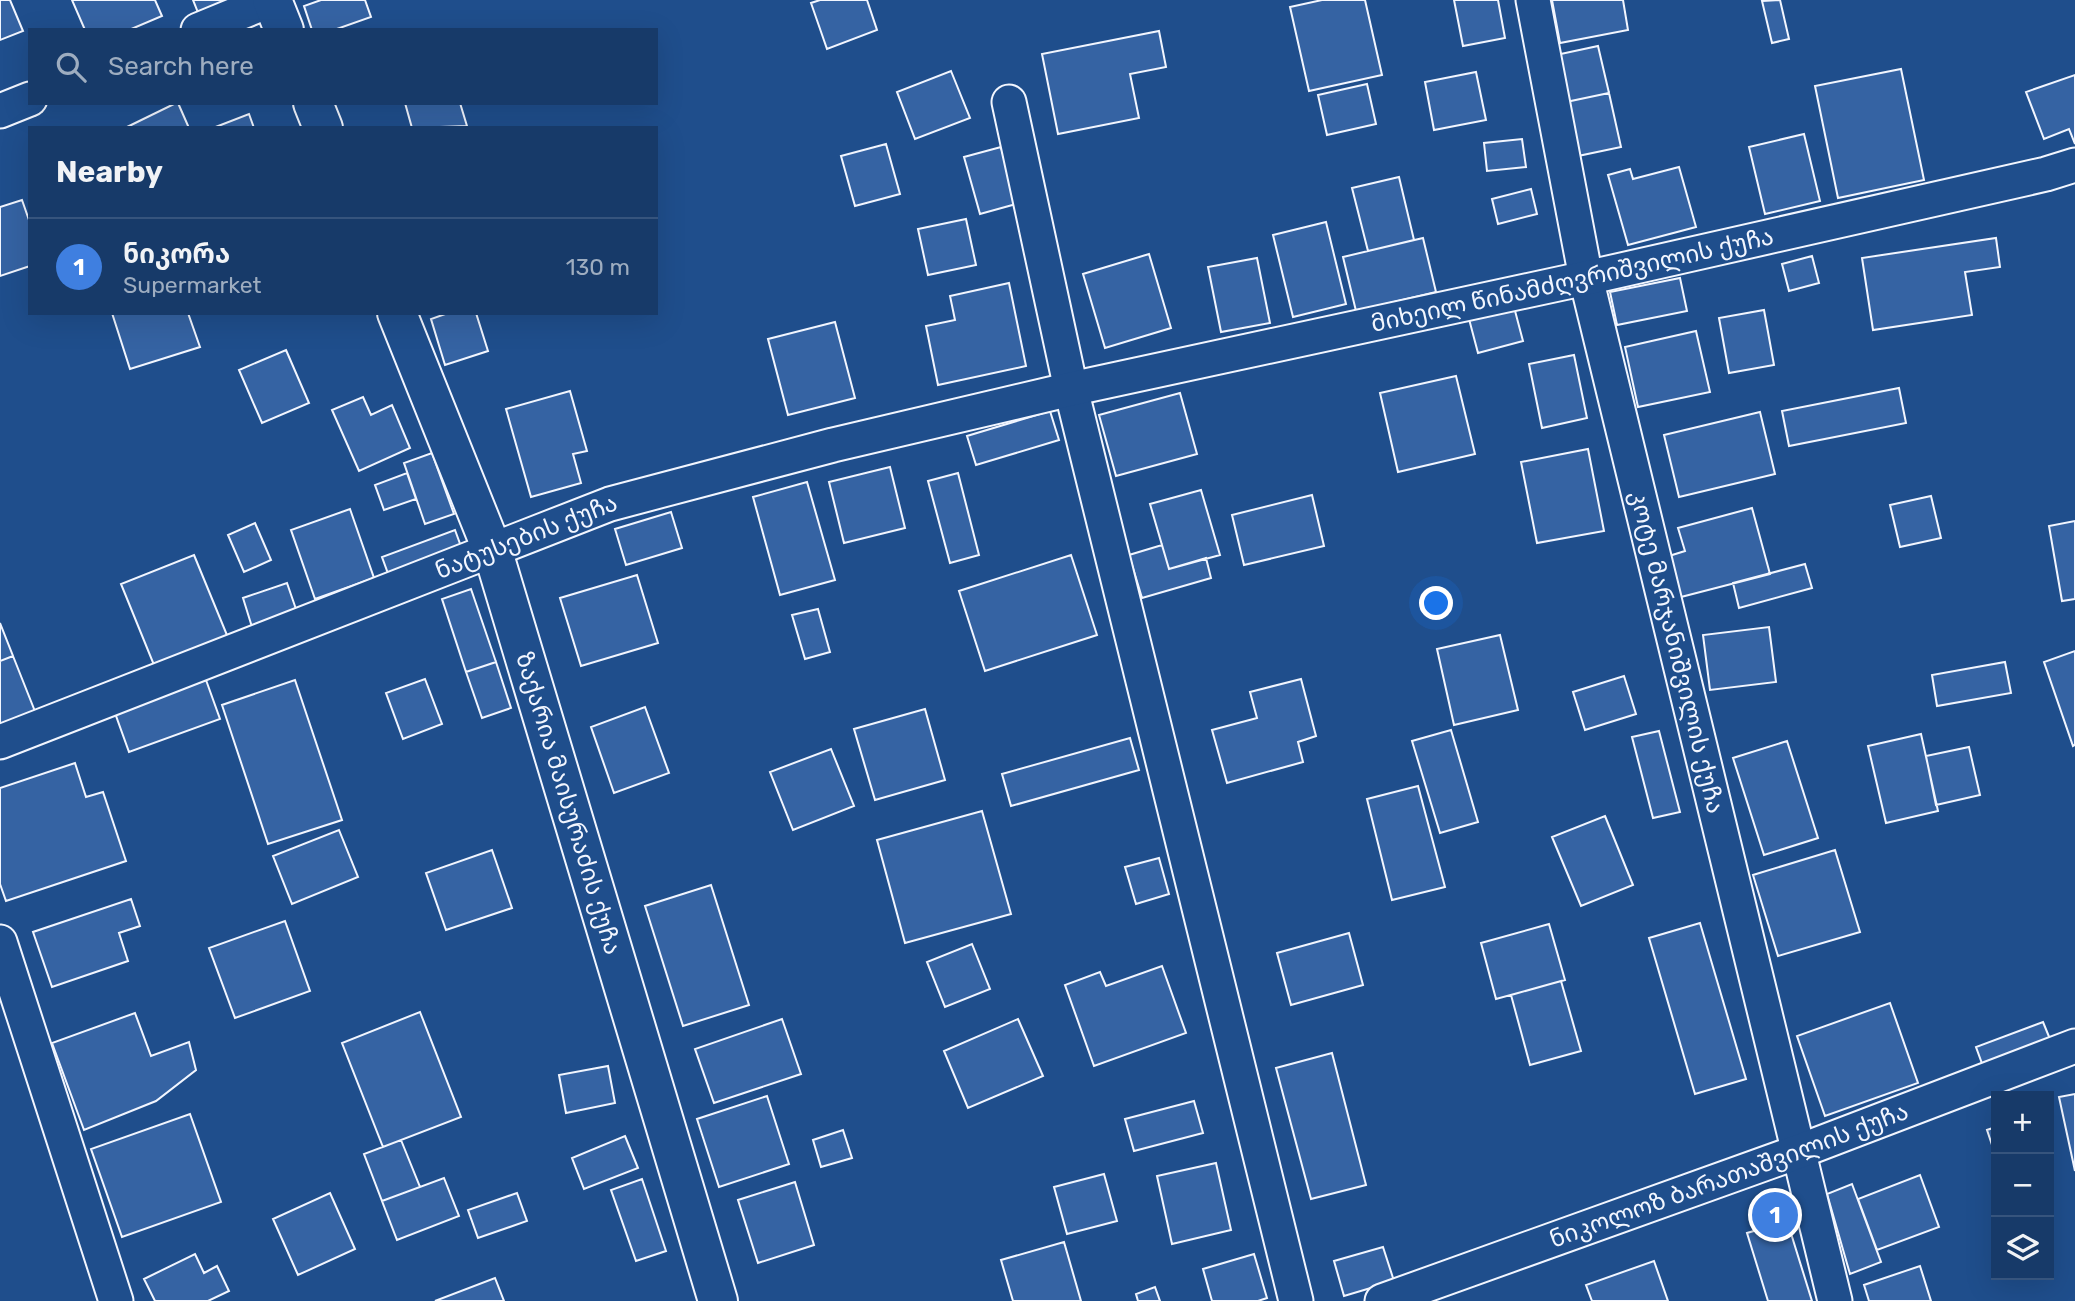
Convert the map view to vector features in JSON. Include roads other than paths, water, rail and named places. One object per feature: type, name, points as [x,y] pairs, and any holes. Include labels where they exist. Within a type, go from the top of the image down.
[{"type":"street","points":[[203,28],[271,0],[283,28]]},
{"type":"street","name":"კოტე მარჯანიშვილის ქუჩა","points":[[1534,0],[1586,278],[1835,1301]]},
{"type":"street","points":[[0,111],[28,100]]},
{"type":"street","points":[[1009,102],[1070,389],[1296,1301]]},
{"type":"street","points":[[314,105],[322,126]]},
{"type":"street","name":"მიხეილ წინამძღვრიშვილის ქუჩა","points":[[1070,389],[1586,278],[2075,166]]},
{"type":"street","name":"ზაქარია მაისურაძის ქუჩა","points":[[398,315],[492,552],[718,1301]]},
{"type":"street","name":"ნატუსების ქუჩა","points":[[0,742],[610,504],[833,445],[1070,389]]},
{"type":"street","points":[[0,942],[116,1301]]},
{"type":"street","name":"ნიკოლოზ ბარათაშვილის ქუჩა","points":[[1382,1301],[1800,1152],[2075,1045]]},
{"type":"place","name":"ნიკორა","points":[[1775,1215]]}]
